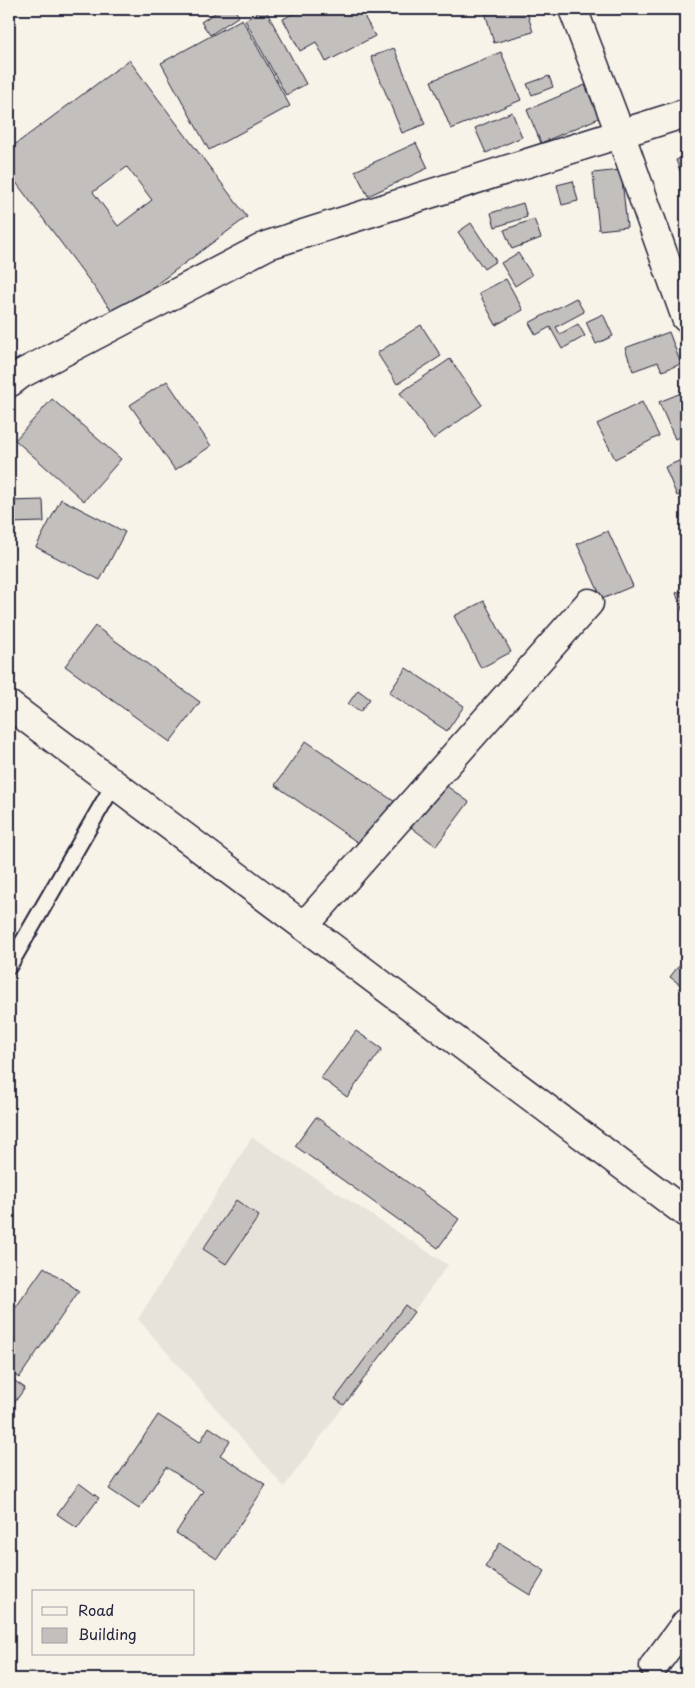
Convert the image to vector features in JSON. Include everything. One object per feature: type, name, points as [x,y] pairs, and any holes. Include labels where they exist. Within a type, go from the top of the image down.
[{"type":"street","points":[[573,9],[620,133],[686,318]]},
{"type":"street","points":[[9,383],[21,374],[268,245],[686,113]]},
{"type":"street","points":[[304,926],[589,603]]},
{"type":"street","points":[[9,705],[686,1213]]},
{"type":"street","points":[[656,1675],[686,1623]]},
{"type":"lane","points":[[9,966],[114,784]]},
{"type":"shaded area","points":[[252,1137],[448,1265],[284,1487],[138,1319]]},
{"type":"building","points":[[221,9],[234,9],[239,16],[210,35],[201,22]]},
{"type":"building","points":[[265,9],[306,84],[286,95],[245,20]]},
{"type":"building","points":[[294,9],[378,9],[365,18],[375,36],[326,62],[316,42],[300,51],[283,19],[296,12]]},
{"type":"building","points":[[497,9],[526,9],[533,32],[494,43],[485,12]]},
{"type":"building","points":[[242,19],[290,106],[209,150],[161,63]]},
{"type":"building","points":[[394,48],[425,124],[402,133],[371,57]]},
{"type":"building","points":[[501,52],[521,100],[451,129],[431,81]]},
{"type":"building","points":[[129,60],[247,217],[115,315],[9,173],[9,149]],"holes":[[[127,167],[152,200],[118,226],[93,192]]]},
{"type":"building","points":[[549,76],[553,87],[532,95],[527,84]]},
{"type":"building","points":[[585,85],[599,118],[541,143],[527,110]]},
{"type":"building","points":[[512,112],[522,137],[486,153],[475,128]]},
{"type":"building","points":[[416,143],[428,168],[368,196],[355,171]]},
{"type":"building","points":[[686,156],[686,187],[676,160]]},
{"type":"building","points":[[621,170],[627,227],[599,230],[593,173]]},
{"type":"building","points":[[573,181],[578,201],[562,205],[557,185]]},
{"type":"building","points":[[523,203],[527,217],[495,227],[491,213]]},
{"type":"building","points":[[534,219],[541,238],[512,249],[504,230]]},
{"type":"building","points":[[471,223],[496,261],[484,269],[458,232]]},
{"type":"building","points":[[518,253],[532,275],[515,286],[501,263]]},
{"type":"building","points":[[506,279],[523,310],[496,325],[479,293]]},
{"type":"building","points":[[576,298],[584,312],[556,327],[560,334],[578,324],[585,336],[562,349],[550,327],[536,335],[529,323]]},
{"type":"building","points":[[603,314],[613,336],[596,344],[586,322]]},
{"type":"building","points":[[421,325],[441,356],[397,384],[377,353]]},
{"type":"building","points":[[669,332],[681,364],[662,371],[658,362],[633,371],[625,348]]},
{"type":"building","points":[[450,359],[482,405],[433,439],[400,393]]},
{"type":"building","points":[[167,381],[211,446],[175,470],[130,405]]},
{"type":"building","points":[[686,391],[686,435],[675,439],[659,402]]},
{"type":"building","points":[[52,399],[121,459],[84,501],[15,440]]},
{"type":"building","points":[[642,402],[659,436],[615,459],[597,424]]},
{"type":"building","points":[[686,458],[686,492],[677,496],[665,467]]},
{"type":"building","points":[[61,499],[125,532],[100,580],[36,547]]},
{"type":"building","points":[[43,500],[44,522],[9,523],[9,501]]},
{"type":"building","points":[[608,531],[633,586],[602,599],[577,544]]},
{"type":"building","points":[[686,590],[686,620],[676,593]]},
{"type":"building","points":[[484,601],[511,652],[481,668],[454,616]]},
{"type":"building","points":[[95,626],[200,702],[170,742],[65,666]]},
{"type":"building","points":[[406,668],[464,706],[447,731],[389,693]]},
{"type":"building","points":[[358,690],[370,699],[360,712],[348,704]]},
{"type":"building","points":[[306,741],[401,806],[370,851],[275,785]]},
{"type":"building","points":[[441,782],[469,802],[436,846],[408,825]]},
{"type":"building","points":[[686,956],[686,989],[670,977]]},
{"type":"building","points":[[356,1031],[382,1049],[347,1097],[321,1078]]},
{"type":"building","points":[[316,1117],[459,1219],[438,1248],[295,1146]]},
{"type":"building","points":[[236,1200],[259,1216],[226,1264],[203,1249]]},
{"type":"building","points":[[44,1267],[79,1291],[19,1378],[9,1371],[9,1317]]},
{"type":"building","points":[[405,1305],[414,1312],[344,1405],[335,1399]]},
{"type":"building","points":[[9,1377],[25,1388],[14,1403],[9,1399]]},
{"type":"building","points":[[158,1415],[200,1442],[209,1427],[230,1441],[220,1455],[266,1485],[217,1559],[176,1533],[203,1491],[166,1467],[139,1509],[109,1489]]},
{"type":"building","points":[[79,1483],[99,1498],[77,1528],[57,1514]]},
{"type":"building","points":[[500,1543],[545,1571],[530,1595],[485,1567]]}]
